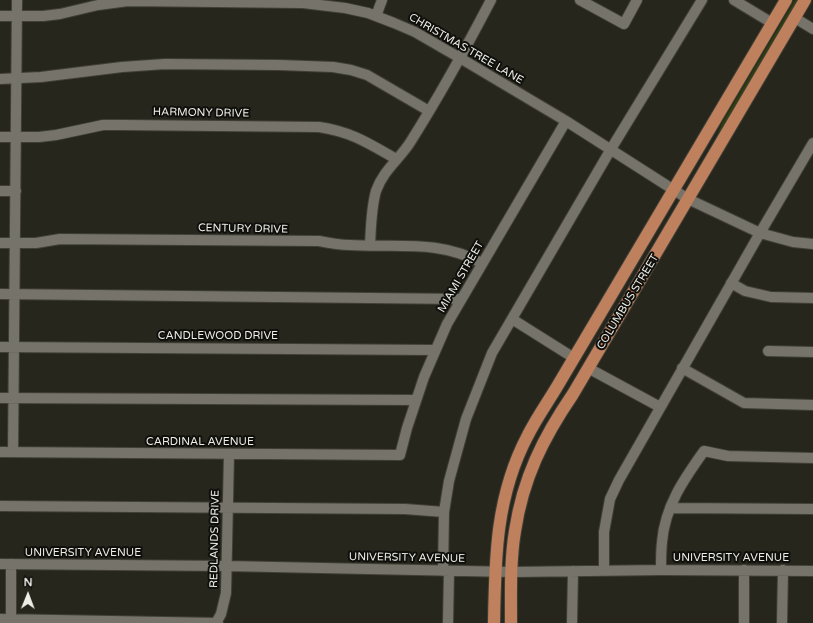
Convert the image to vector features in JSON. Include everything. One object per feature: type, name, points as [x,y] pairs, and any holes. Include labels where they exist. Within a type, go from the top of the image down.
[{"type":"main road","name":"COLUMBUS STREET","points":[[494,623],[494,572],[497,536],[501,509],[516,459],[534,424],[786,0]]},
{"type":"main road","name":"COLUMBUS STREET","points":[[511,623],[514,538],[518,513],[524,489],[542,443],[588,368],[805,0]]},
{"type":"street","points":[[13,452],[17,0]]},
{"type":"street","points":[[376,16],[382,0]]},
{"type":"street","points":[[370,245],[371,220],[377,190],[388,169],[411,142],[492,0]]},
{"type":"street","points":[[580,0],[624,24],[637,0]]},
{"type":"street","points":[[448,623],[444,512],[450,481],[466,419],[492,353],[611,149],[702,0]]},
{"type":"street","points":[[734,0],[772,23]]},
{"type":"street","name":"CHRISTMAS TREE LANE","points":[[0,16],[60,14],[98,5],[128,1],[304,2],[345,8],[376,16],[415,32],[460,58],[566,121],[688,199],[760,233],[793,242],[813,244]]},
{"type":"street","points":[[795,18],[813,29]]},
{"type":"street","points":[[0,79],[41,77],[122,66],[165,64],[333,67],[351,70],[367,75],[429,111]]},
{"type":"street","name":"MIAMI STREET","points":[[400,455],[416,400],[435,350],[461,299],[566,121]]},
{"type":"street","name":"HARMONY DRIVE","points":[[0,137],[39,137],[87,128],[121,125],[319,126],[336,129],[350,134],[396,159]]},
{"type":"street","points":[[604,571],[604,532],[610,499],[618,480],[813,143]]},
{"type":"street","points":[[0,191],[16,191]]},
{"type":"street","name":"CENTURY DRIVE","points":[[0,243],[36,243],[60,239],[319,241],[349,245],[429,246],[444,248],[459,252],[482,263]]},
{"type":"street","points":[[731,284],[745,291],[771,297],[813,298]]},
{"type":"street","points":[[0,294],[461,299]]},
{"type":"street","points":[[512,320],[574,358]]},
{"type":"street","name":"CANDLEWOOD DRIVE","points":[[0,347],[435,350]]},
{"type":"street","points":[[768,351],[813,352]]},
{"type":"street","points":[[588,368],[660,407]]},
{"type":"street","points":[[682,368],[744,403],[813,406]]},
{"type":"street","points":[[0,398],[416,400]]},
{"type":"street","name":"CARDINAL AVENUE","points":[[0,452],[400,455]]},
{"type":"street","points":[[661,570],[664,526],[670,508],[679,487],[704,452],[728,456],[813,458]]},
{"type":"street","name":"REDLANDS DRIVE","points":[[217,623],[225,604],[226,593],[229,454]]},
{"type":"street","points":[[0,506],[405,509],[444,512]]},
{"type":"street","points":[[670,508],[813,509]]},
{"type":"street","name":"UNIVERSITY AVENUE","points":[[0,564],[226,566],[494,572],[813,570]]},
{"type":"street","points":[[11,564],[11,621]]},
{"type":"street","points":[[744,570],[744,623]]},
{"type":"street","points":[[782,623],[783,570]]},
{"type":"street","points":[[572,623],[573,571]]},
{"type":"street","points":[[0,619],[11,621],[217,623]]},
{"type":"green space","points":[[795,0],[802,0],[694,181],[693,180],[714,144],[722,123]]}]
